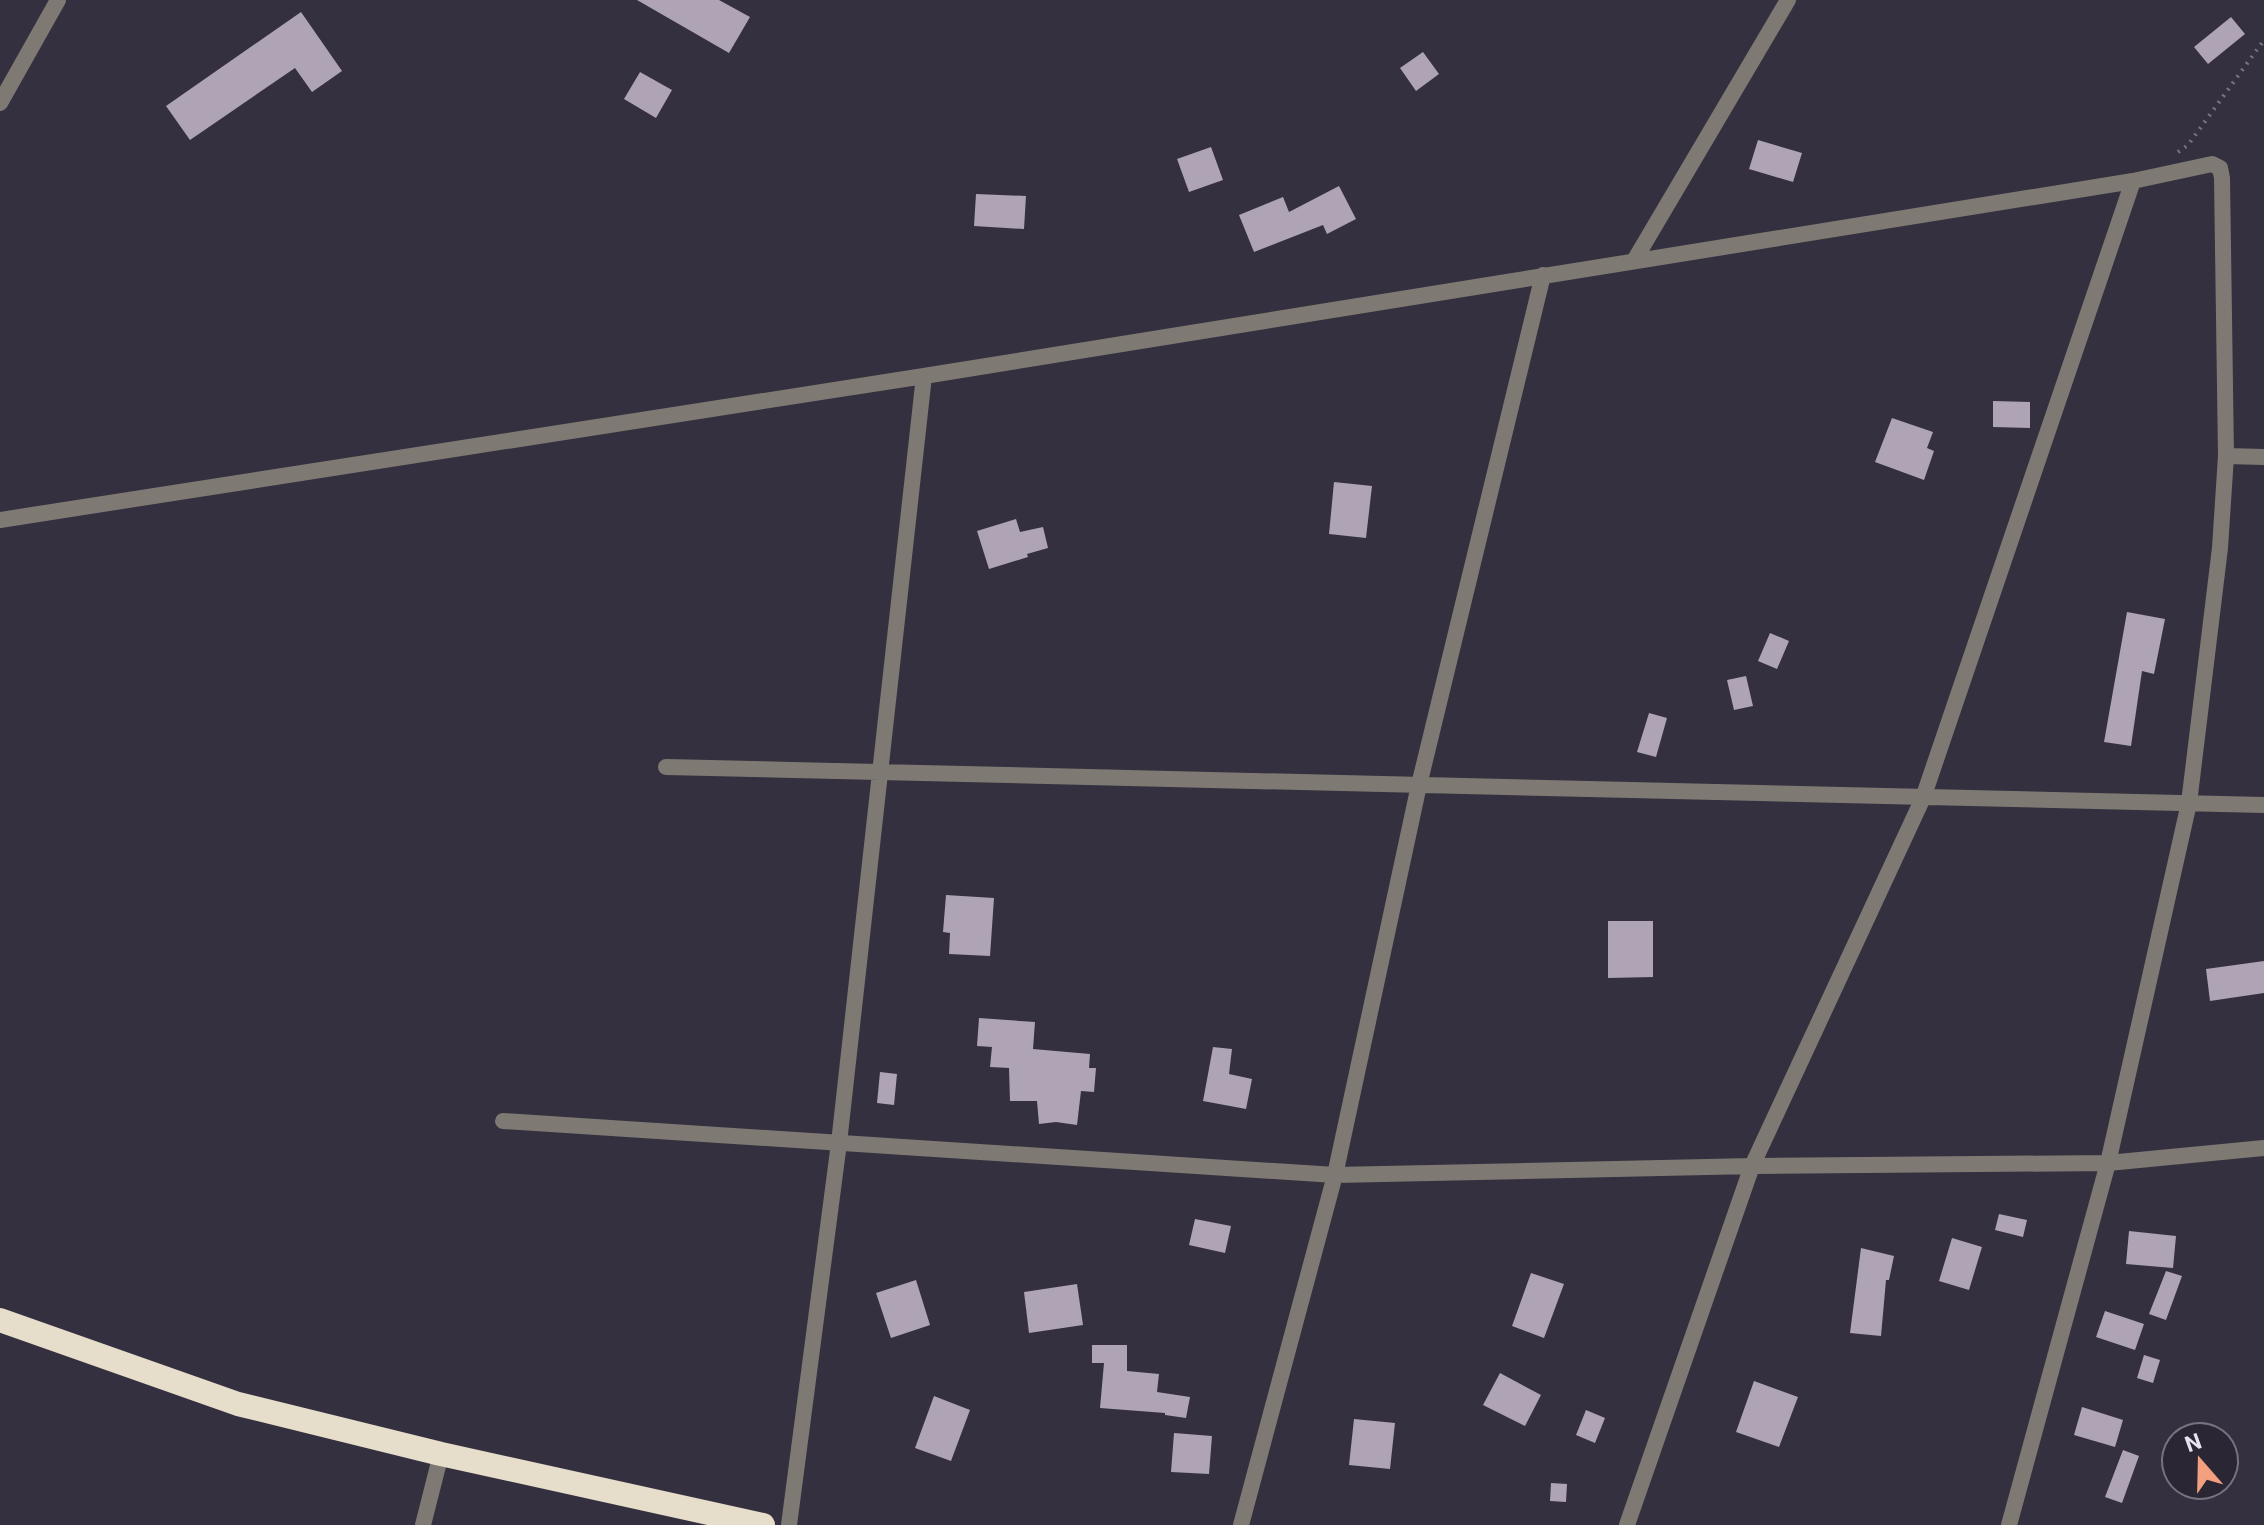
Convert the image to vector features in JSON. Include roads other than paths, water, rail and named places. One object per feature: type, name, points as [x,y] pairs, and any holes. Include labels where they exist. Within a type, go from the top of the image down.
[{"type":"highway","points":[[0,1320],[238,1404],[441,1454],[763,1525]]},
{"type":"street","points":[[0,103],[58,0]]},
{"type":"street","points":[[1634,261],[1788,0]]},
{"type":"street","points":[[0,520],[924,376],[2133,181],[2206,164],[2220,168],[2223,193],[2226,456],[2220,548],[2189,803],[2108,1163],[2009,1525]]},
{"type":"street","points":[[1627,1525],[1752,1166],[1923,798],[2133,181]]},
{"type":"street","points":[[1241,1525],[1335,1175],[1419,785],[1543,275]]},
{"type":"street","points":[[789,1525],[839,1143],[924,376]]},
{"type":"street","points":[[2226,456],[2264,457]]},
{"type":"street","points":[[666,767],[2264,805]]},
{"type":"street","points":[[503,1121],[1335,1175],[1752,1166],[2108,1163],[2264,1148]]},
{"type":"street","points":[[423,1525],[441,1454]]}]
